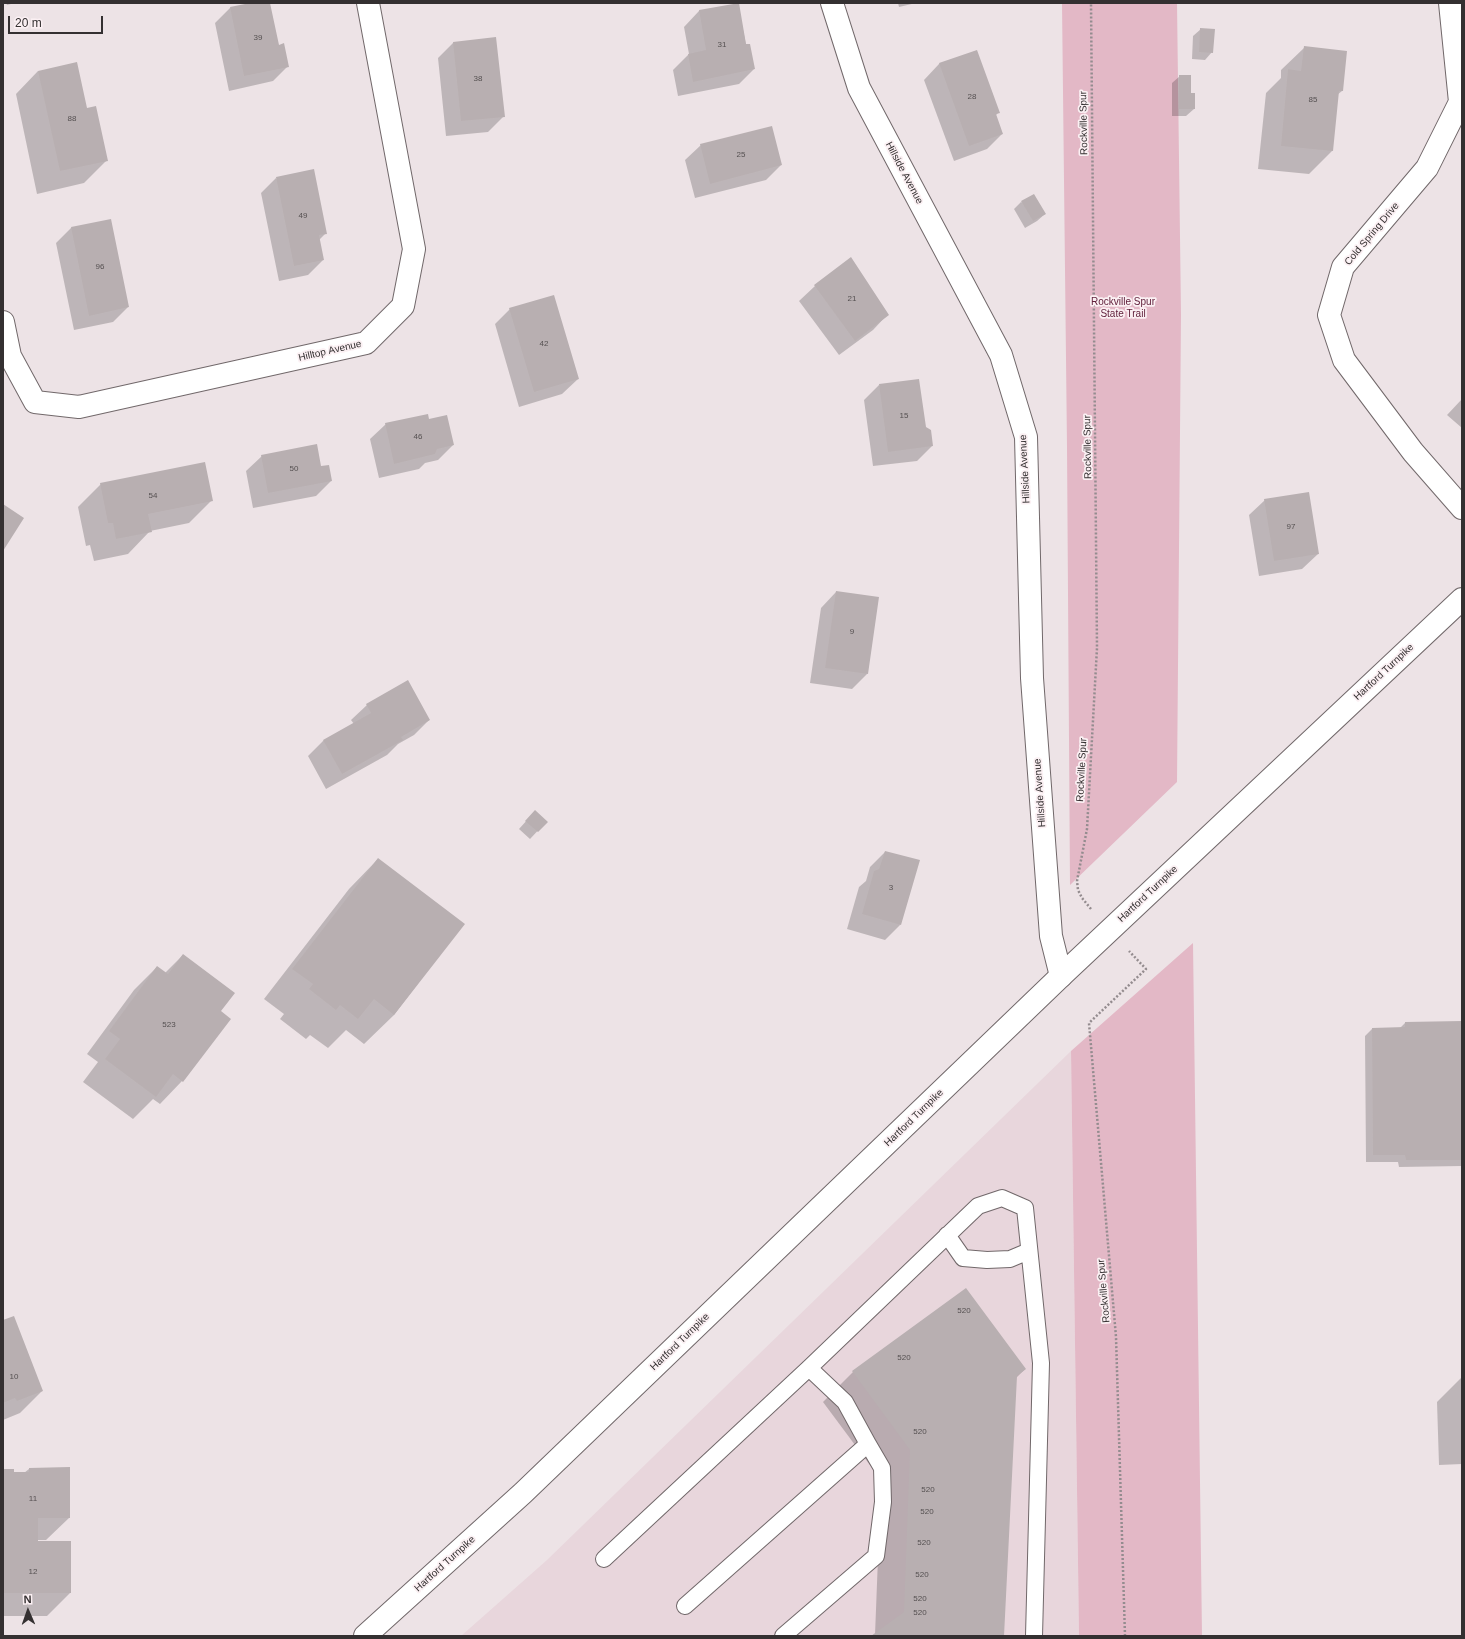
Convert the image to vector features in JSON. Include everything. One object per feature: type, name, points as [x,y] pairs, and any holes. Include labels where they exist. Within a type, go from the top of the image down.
[{"type":"street","name":"Hilltop Avenue","points":[[3,322],[10,356],[35,402],[79,407],[366,343],[403,306],[414,249],[368,3]]},
{"type":"street","name":"Hillside Avenue","points":[[832,3],[859,88],[1001,355],[1026,437],[1032,678],[1051,936],[1061,976]]},
{"type":"street","name":"Cold Spring Drive","points":[[1450,3],[1460,102],[1427,168],[1344,267],[1328,315],[1344,360],[1412,452],[1462,508]]},
{"type":"street","name":"Hartford Turnpike","points":[[365,1636],[523,1493],[1061,976],[1462,599]]},
{"type":"lane","points":[[604,1559],[809,1368],[978,1206],[1002,1198],[1025,1208],[1041,1364],[1034,1636]]},
{"type":"lane","points":[[947,1235],[963,1258],[986,1260],[1010,1259],[1029,1251]]},
{"type":"lane","points":[[783,1636],[876,1556],[883,1502],[882,1468],[845,1402],[809,1368]]},
{"type":"lane","points":[[685,1606],[868,1444]]},
{"type":"path","name":"Rockville Spur","points":[[1078,890],[1078,872],[1087,829],[1097,648],[1091,3]]},
{"type":"path","name":"Rockville Spur","points":[[1125,1636],[1116,1337],[1089,1023],[1146,969]]},
{"type":"shaded area","points":[[1071,1051],[1079,1636],[461,1636],[547,1560]]},
{"type":"green space","name":"Rockville Spur State Trail","points":[[1062,3],[1177,3],[1181,315],[1177,782],[1070,885],[1067,447]]},
{"type":"green space","points":[[1193,943],[1202,1636],[1079,1636],[1071,1051]]},
{"type":"building","points":[[250,3],[270,3],[279,45],[284,43],[289,67],[244,76],[230,7]]},
{"type":"building","points":[[739,3],[746,44],[750,44],[755,69],[693,82],[688,54],[706,50],[699,10]]},
{"type":"building","points":[[1200,28],[1215,29],[1213,53],[1199,52]]},
{"type":"building","points":[[496,37],[505,117],[461,121],[453,42]]},
{"type":"building","points":[[1304,46],[1347,51],[1343,91],[1339,91],[1333,151],[1281,146],[1288,69],[1301,71]]},
{"type":"building","points":[[977,50],[1000,113],[996,114],[1003,134],[969,146],[939,63]]},
{"type":"building","points":[[77,62],[87,108],[96,106],[108,161],[60,171],[38,71]]},
{"type":"building","points":[[1179,75],[1191,75],[1191,93],[1195,93],[1195,109],[1179,109]]},
{"type":"building","points":[[772,126],[782,165],[710,184],[700,144]]},
{"type":"building","points":[[314,169],[327,234],[319,235],[324,260],[294,266],[276,177]]},
{"type":"building","points":[[1034,194],[1046,214],[1033,221],[1021,201]]},
{"type":"building","points":[[111,219],[129,307],[89,316],[71,227]]},
{"type":"building","points":[[851,257],[889,315],[855,341],[814,285]]},
{"type":"building","points":[[554,295],[579,379],[534,392],[509,308]]},
{"type":"building","points":[[919,379],[926,427],[931,430],[933,446],[888,452],[879,384]]},
{"type":"building","points":[[428,414],[429,419],[447,415],[454,445],[437,449],[435,454],[394,464],[385,423]]},
{"type":"building","points":[[317,444],[321,466],[329,465],[332,481],[268,493],[261,455]]},
{"type":"building","points":[[205,462],[213,501],[148,514],[152,532],[116,539],[113,523],[108,523],[100,483]]},
{"type":"building","points":[[1309,492],[1319,554],[1274,561],[1264,499]]},
{"type":"building","points":[[3,504],[24,518],[3,551]]},
{"type":"building","points":[[836,591],[879,597],[868,674],[825,668]]},
{"type":"building","points":[[408,680],[430,720],[401,737],[403,740],[342,774],[323,740],[371,713],[366,704]]},
{"type":"building","points":[[535,810],[548,822],[538,832],[525,821]]},
{"type":"building","points":[[885,851],[920,860],[901,925],[862,914],[874,871],[879,869]]},
{"type":"building","points":[[378,858],[465,924],[394,1015],[374,999],[358,1019],[340,1005],[336,1010],[309,989],[313,984],[292,969]]},
{"type":"building","points":[[183,954],[235,993],[221,1011],[231,1019],[183,1082],[173,1074],[156,1097],[105,1059],[120,1039],[109,1031],[157,966],[168,974]]},
{"type":"building","points":[[1462,1021],[1462,1160],[1406,1160],[1405,1155],[1373,1155],[1372,1028],[1405,1027],[1405,1022]]},
{"type":"building","points":[[966,1288],[1026,1369],[1017,1376],[1004,1636],[871,1636],[904,1612],[910,1450],[852,1371]]},
{"type":"building","points":[[14,1316],[43,1391],[17,1401],[15,1398],[3,1403],[3,1320]]},
{"type":"building","points":[[70,1467],[70,1518],[38,1518],[38,1541],[71,1541],[71,1593],[3,1593],[3,1469],[14,1469],[14,1472],[29,1472],[29,1468]]}]
